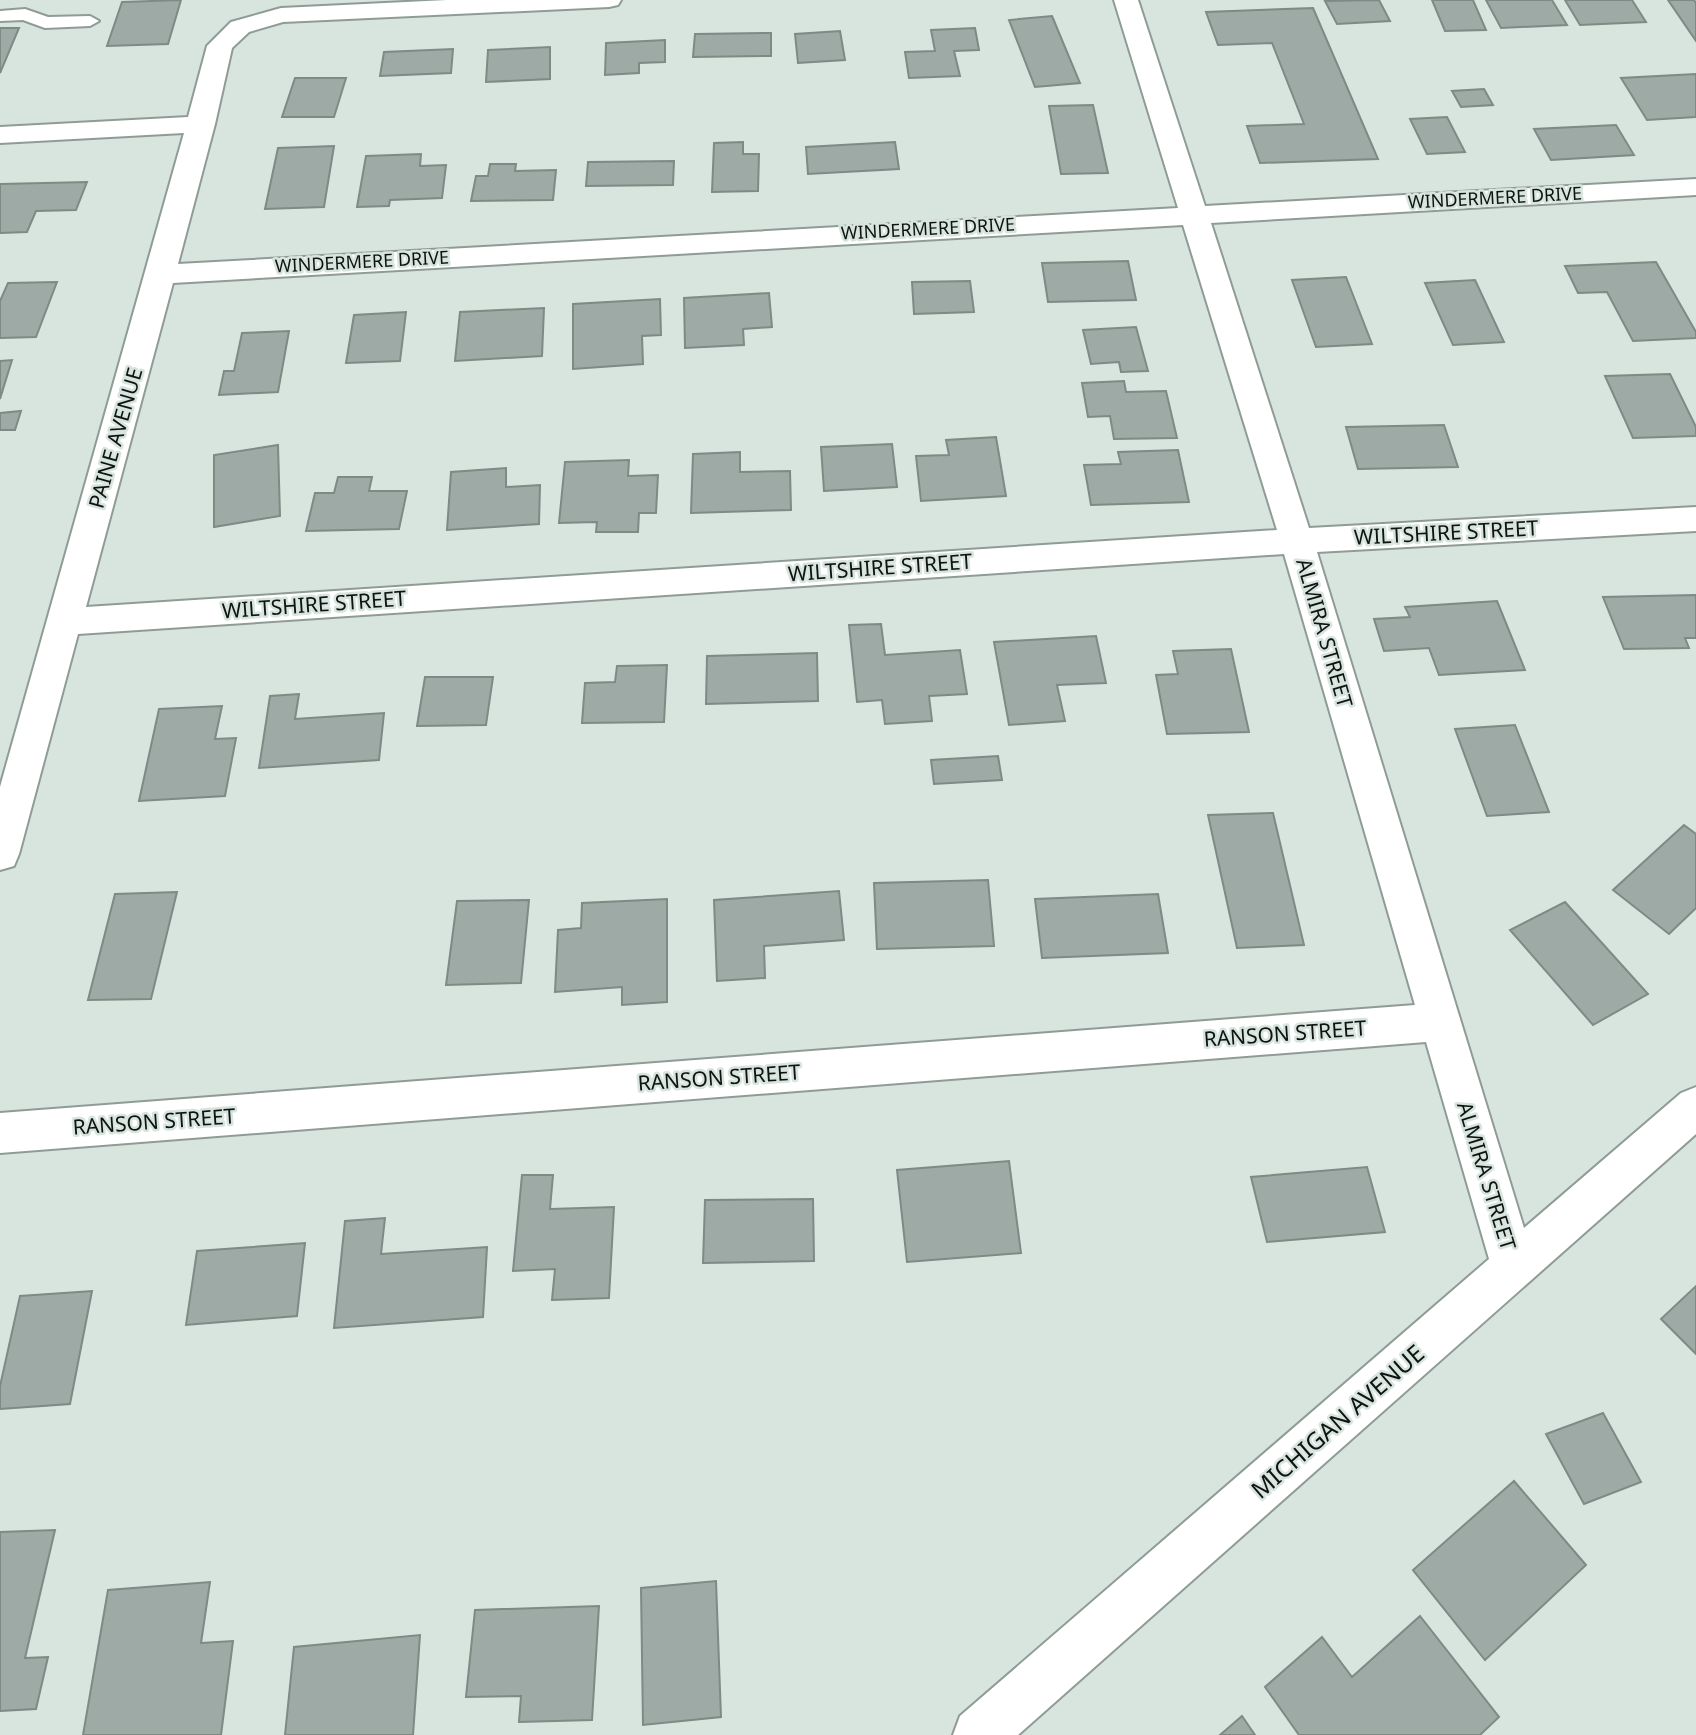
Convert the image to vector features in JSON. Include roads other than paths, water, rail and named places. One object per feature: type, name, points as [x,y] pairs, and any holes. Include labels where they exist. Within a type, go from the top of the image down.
[{"type":"street","name":"PAINE AVENUE","points":[[0,854],[202,124],[220,46],[240,27],[281,15],[610,0]]},
{"type":"street","name":"ALMIRA STREET","points":[[1126,0],[1297,541],[1514,1268]]},
{"type":"street","points":[[0,135],[202,124]]},
{"type":"street","name":"WINDERMERE DRIVE","points":[[161,274],[1195,213],[1696,187]]},
{"type":"street","name":"WILTSHIRE STREET","points":[[64,622],[1297,541],[1696,519]]},
{"type":"street","name":"RANSON STREET","points":[[0,1133],[1439,1022]]},
{"type":"street","name":"MICHIGAN AVENUE","points":[[979,1735],[1696,1107]]},
{"type":"lane","points":[[0,16],[25,15],[45,23],[90,21]]}]
